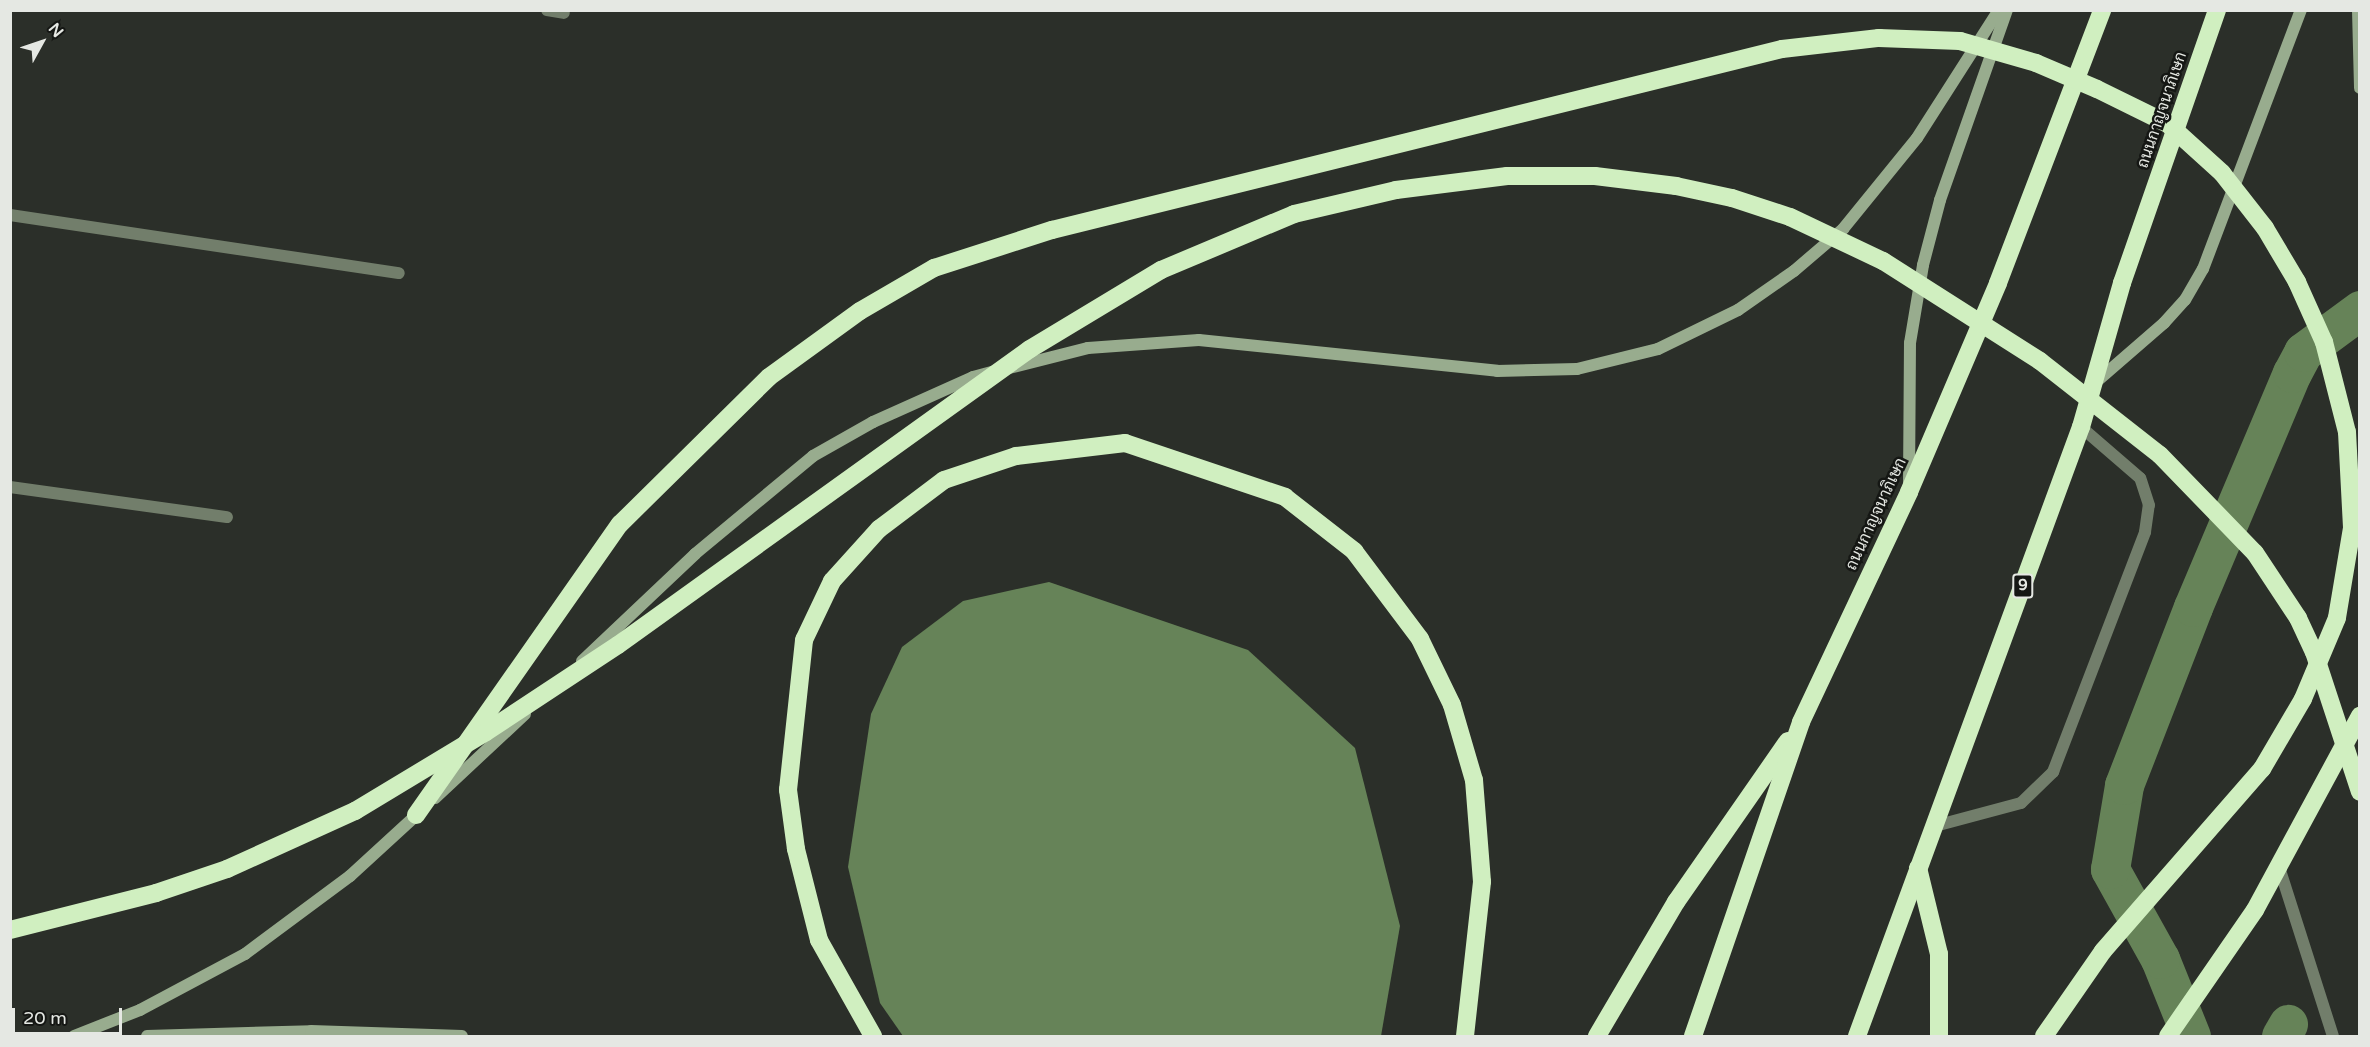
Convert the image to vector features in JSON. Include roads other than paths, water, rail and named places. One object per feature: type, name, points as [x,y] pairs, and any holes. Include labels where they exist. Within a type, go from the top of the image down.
[{"type":"highway","name":"ถนนกาญจนาภิเษก","points":[[1693,1036],[1801,722],[1909,492],[1998,282],[2102,10]]},
{"type":"highway","name":"ถนนกาญจนาภิเษก","points":[[1857,1036],[2081,427],[2096,382],[2122,284],[2217,10]]},
{"type":"highway","points":[[416,815],[620,524],[769,378],[860,311],[934,268],[1052,230],[1782,49],[1879,38],[1959,41],[2036,63],[2097,89],[2168,124],[2222,173],[2265,228],[2296,282],[2324,342],[2347,432],[2352,528],[2337,618],[2303,699],[2262,769],[2103,951],[2044,1036]]},
{"type":"highway","points":[[10,930],[80,915],[226,869],[365,805],[486,732],[618,645],[1065,325],[1161,270],[1294,214],[1396,189],[1507,176],[1595,176],[1666,185],[1732,198],[1790,217],[1883,261],[2040,361],[2160,455],[2255,553],[2288,602],[2314,652],[2360,792]]},
{"type":"highway","points":[[873,1036],[819,940],[796,849],[788,790],[804,640],[832,581],[879,529],[944,480],[1016,456],[1125,443],[1285,497],[1354,551],[1420,639],[1452,705],[1473,780],[1482,882],[1465,1036]]},
{"type":"highway","points":[[2169,1036],[2213,975],[2279,867],[2360,716]]},
{"type":"highway","points":[[1597,1036],[1676,902],[1801,722]]},
{"type":"highway","points":[[1915,876],[1939,954],[1939,1036]]},
{"type":"main road","points":[[74,1036],[140,1010],[245,954],[350,876],[695,554],[797,469],[873,422],[973,376],[1088,348],[1199,340],[1497,371],[1576,369],[1658,349],[1738,310],[1794,271],[1843,229],[1917,138],[1999,10]]},
{"type":"main road","points":[[1909,492],[1910,343],[1923,265],[1940,200],[2007,10]]},
{"type":"main road","points":[[2096,382],[2164,323],[2185,300],[2203,269],[2301,10]]},
{"type":"main road","points":[[2358,10],[2360,88]]},
{"type":"main road","points":[[147,1036],[311,1031],[462,1036]]},
{"type":"street","points":[[546,10],[564,13]]},
{"type":"street","points":[[10,215],[399,273]]},
{"type":"street","points":[[1935,826],[2021,803],[2053,772],[2145,532],[2150,505],[2140,478],[2081,427]]},
{"type":"street","points":[[10,487],[227,517]]},
{"type":"street","points":[[2279,867],[2333,1036]]},
{"type":"waterway","points":[[2191,1036],[2160,959],[2110,869],[2124,785],[2193,607],[2292,373],[2303,352],[2360,310]]},
{"type":"waterway","points":[[2281,1036],[2288,1024]]}]
